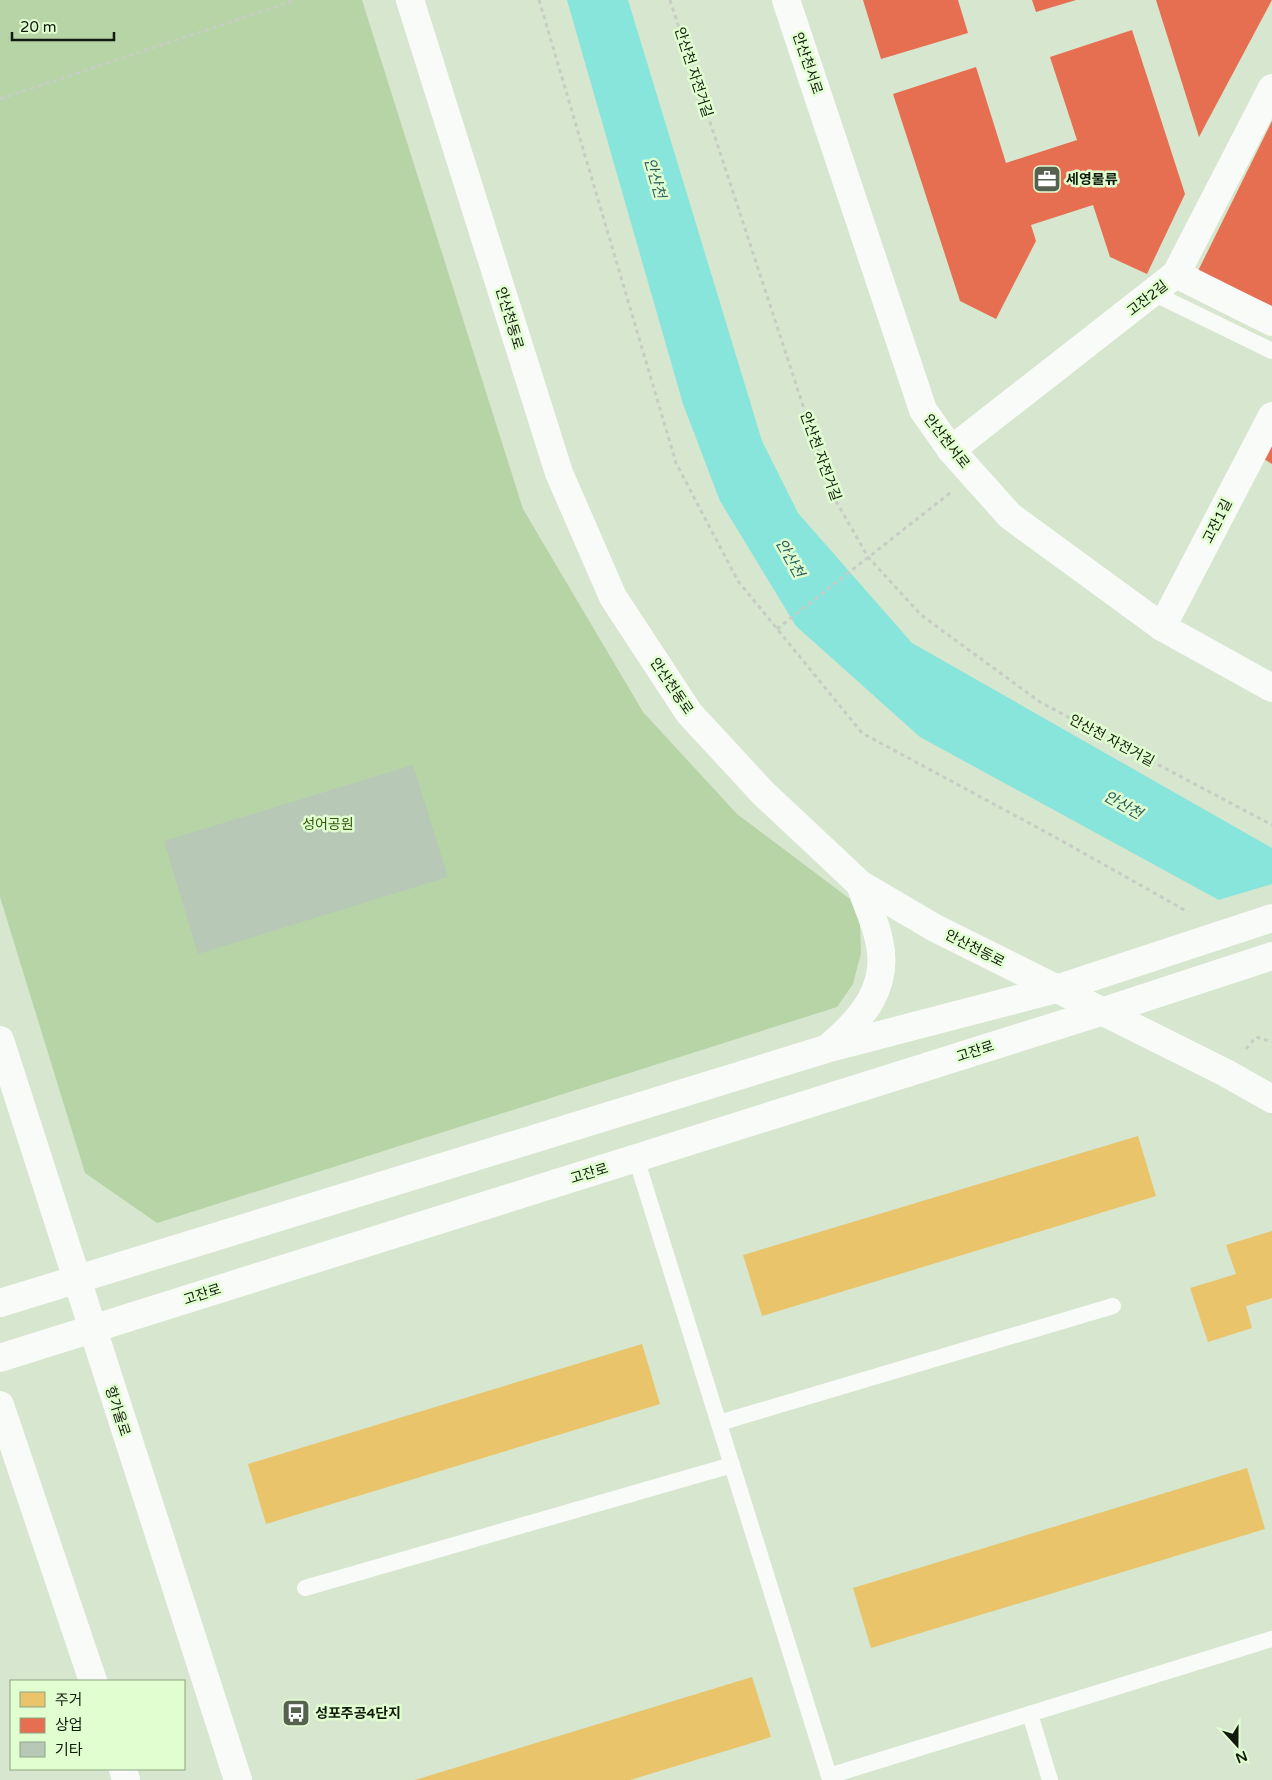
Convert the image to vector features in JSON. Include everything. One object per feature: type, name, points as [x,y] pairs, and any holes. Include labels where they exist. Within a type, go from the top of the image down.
[{"type":"street","name":"안산천동로","points":[[410,0],[559,473],[613,597],[689,713],[763,793],[860,884],[935,928],[1056,990],[1104,1011],[1226,1073],[1272,1099]]},
{"type":"street","name":"안산천서로","points":[[786,0],[923,410],[951,450],[1010,516],[1162,627],[1272,688]]},
{"type":"street","name":"고잔2길","points":[[951,450],[1176,274],[1272,88]]},
{"type":"street","points":[[1176,274],[1272,322]]},
{"type":"street","name":"고잔1길","points":[[1162,627],[1272,416]]},
{"type":"street","points":[[826,1049],[855,1025],[875,996],[881,968],[880,940],[860,884]]},
{"type":"street","points":[[0,1302],[826,1049],[1056,990],[1272,918]]},
{"type":"street","name":"고잔로","points":[[0,1358],[1104,1011],[1177,985],[1272,956]]},
{"type":"street","name":"항가울로","points":[[0,1040],[238,1780]]},
{"type":"street","points":[[0,1405],[93,1680]]},
{"type":"lane","points":[[1153,293],[1272,351]]},
{"type":"lane","points":[[636,1158],[720,1423],[827,1778],[1272,1639]]},
{"type":"lane","points":[[720,1423],[1112,1306]]},
{"type":"lane","points":[[305,1588],[732,1465]]},
{"type":"lane","points":[[1030,1714],[1050,1780]]},
{"type":"path","points":[[0,99],[296,0]]},
{"type":"path","points":[[538,0],[676,463],[738,581],[862,733],[1055,837],[1194,916]]},
{"type":"path","name":"안산천 자전거길","points":[[670,0],[832,494],[868,557],[921,616],[1040,702],[1272,825]]},
{"type":"path","points":[[777,629],[973,475]]},
{"type":"green space","name":"성어공원","points":[[0,0],[362,0],[523,509],[643,712],[737,814],[850,899],[860,924],[861,953],[853,984],[837,1007],[157,1223],[85,1173],[0,897]]},
{"type":"water","name":"안산천","points":[[567,0],[628,0],[762,441],[798,513],[912,643],[1272,848],[1272,929],[920,737],[796,626],[720,501],[683,404]]},
{"type":"pier","points":[[1272,884],[1272,932],[1215,901]]},
{"type":"building: 주거","points":[[1138,1136],[1156,1196],[762,1316],[743,1255]]},
{"type":"building: 주거","points":[[1272,1231],[1272,1298],[1246,1306],[1252,1328],[1208,1342],[1190,1288],[1236,1274],[1226,1245]]},
{"type":"building: 주거","points":[[642,1344],[660,1404],[266,1524],[248,1464]]},
{"type":"building: 주거","points":[[1247,1468],[1265,1529],[871,1648],[853,1588]]},
{"type":"building: 주거","points":[[752,1677],[771,1737],[630,1780],[415,1780]]},
{"type":"building: 상업","points":[[863,0],[958,0],[968,33],[881,59]]},
{"type":"building: 상업","points":[[1032,0],[1076,0],[1036,12]]},
{"type":"building: 상업","points":[[1156,0],[1272,0],[1199,137]]},
{"type":"building: 상업","points":[[1132,30],[1185,194],[1147,274],[1110,257],[1093,205],[1031,225],[1036,241],[996,319],[960,301],[893,94],[976,67],[1006,163],[1077,140],[1050,57]]},
{"type":"building: 상업","points":[[1272,121],[1272,306],[1198,271]]},
{"type":"building: 상업","points":[[1272,445],[1272,464],[1264,459]]},
{"type":"building: 기타","points":[[413,765],[448,877],[198,954],[164,841]]},
{"type":"place","name":"세영물류","points":[[1047,179]]},
{"type":"place","name":"성포주공4단지","points":[[296,1713]]}]
